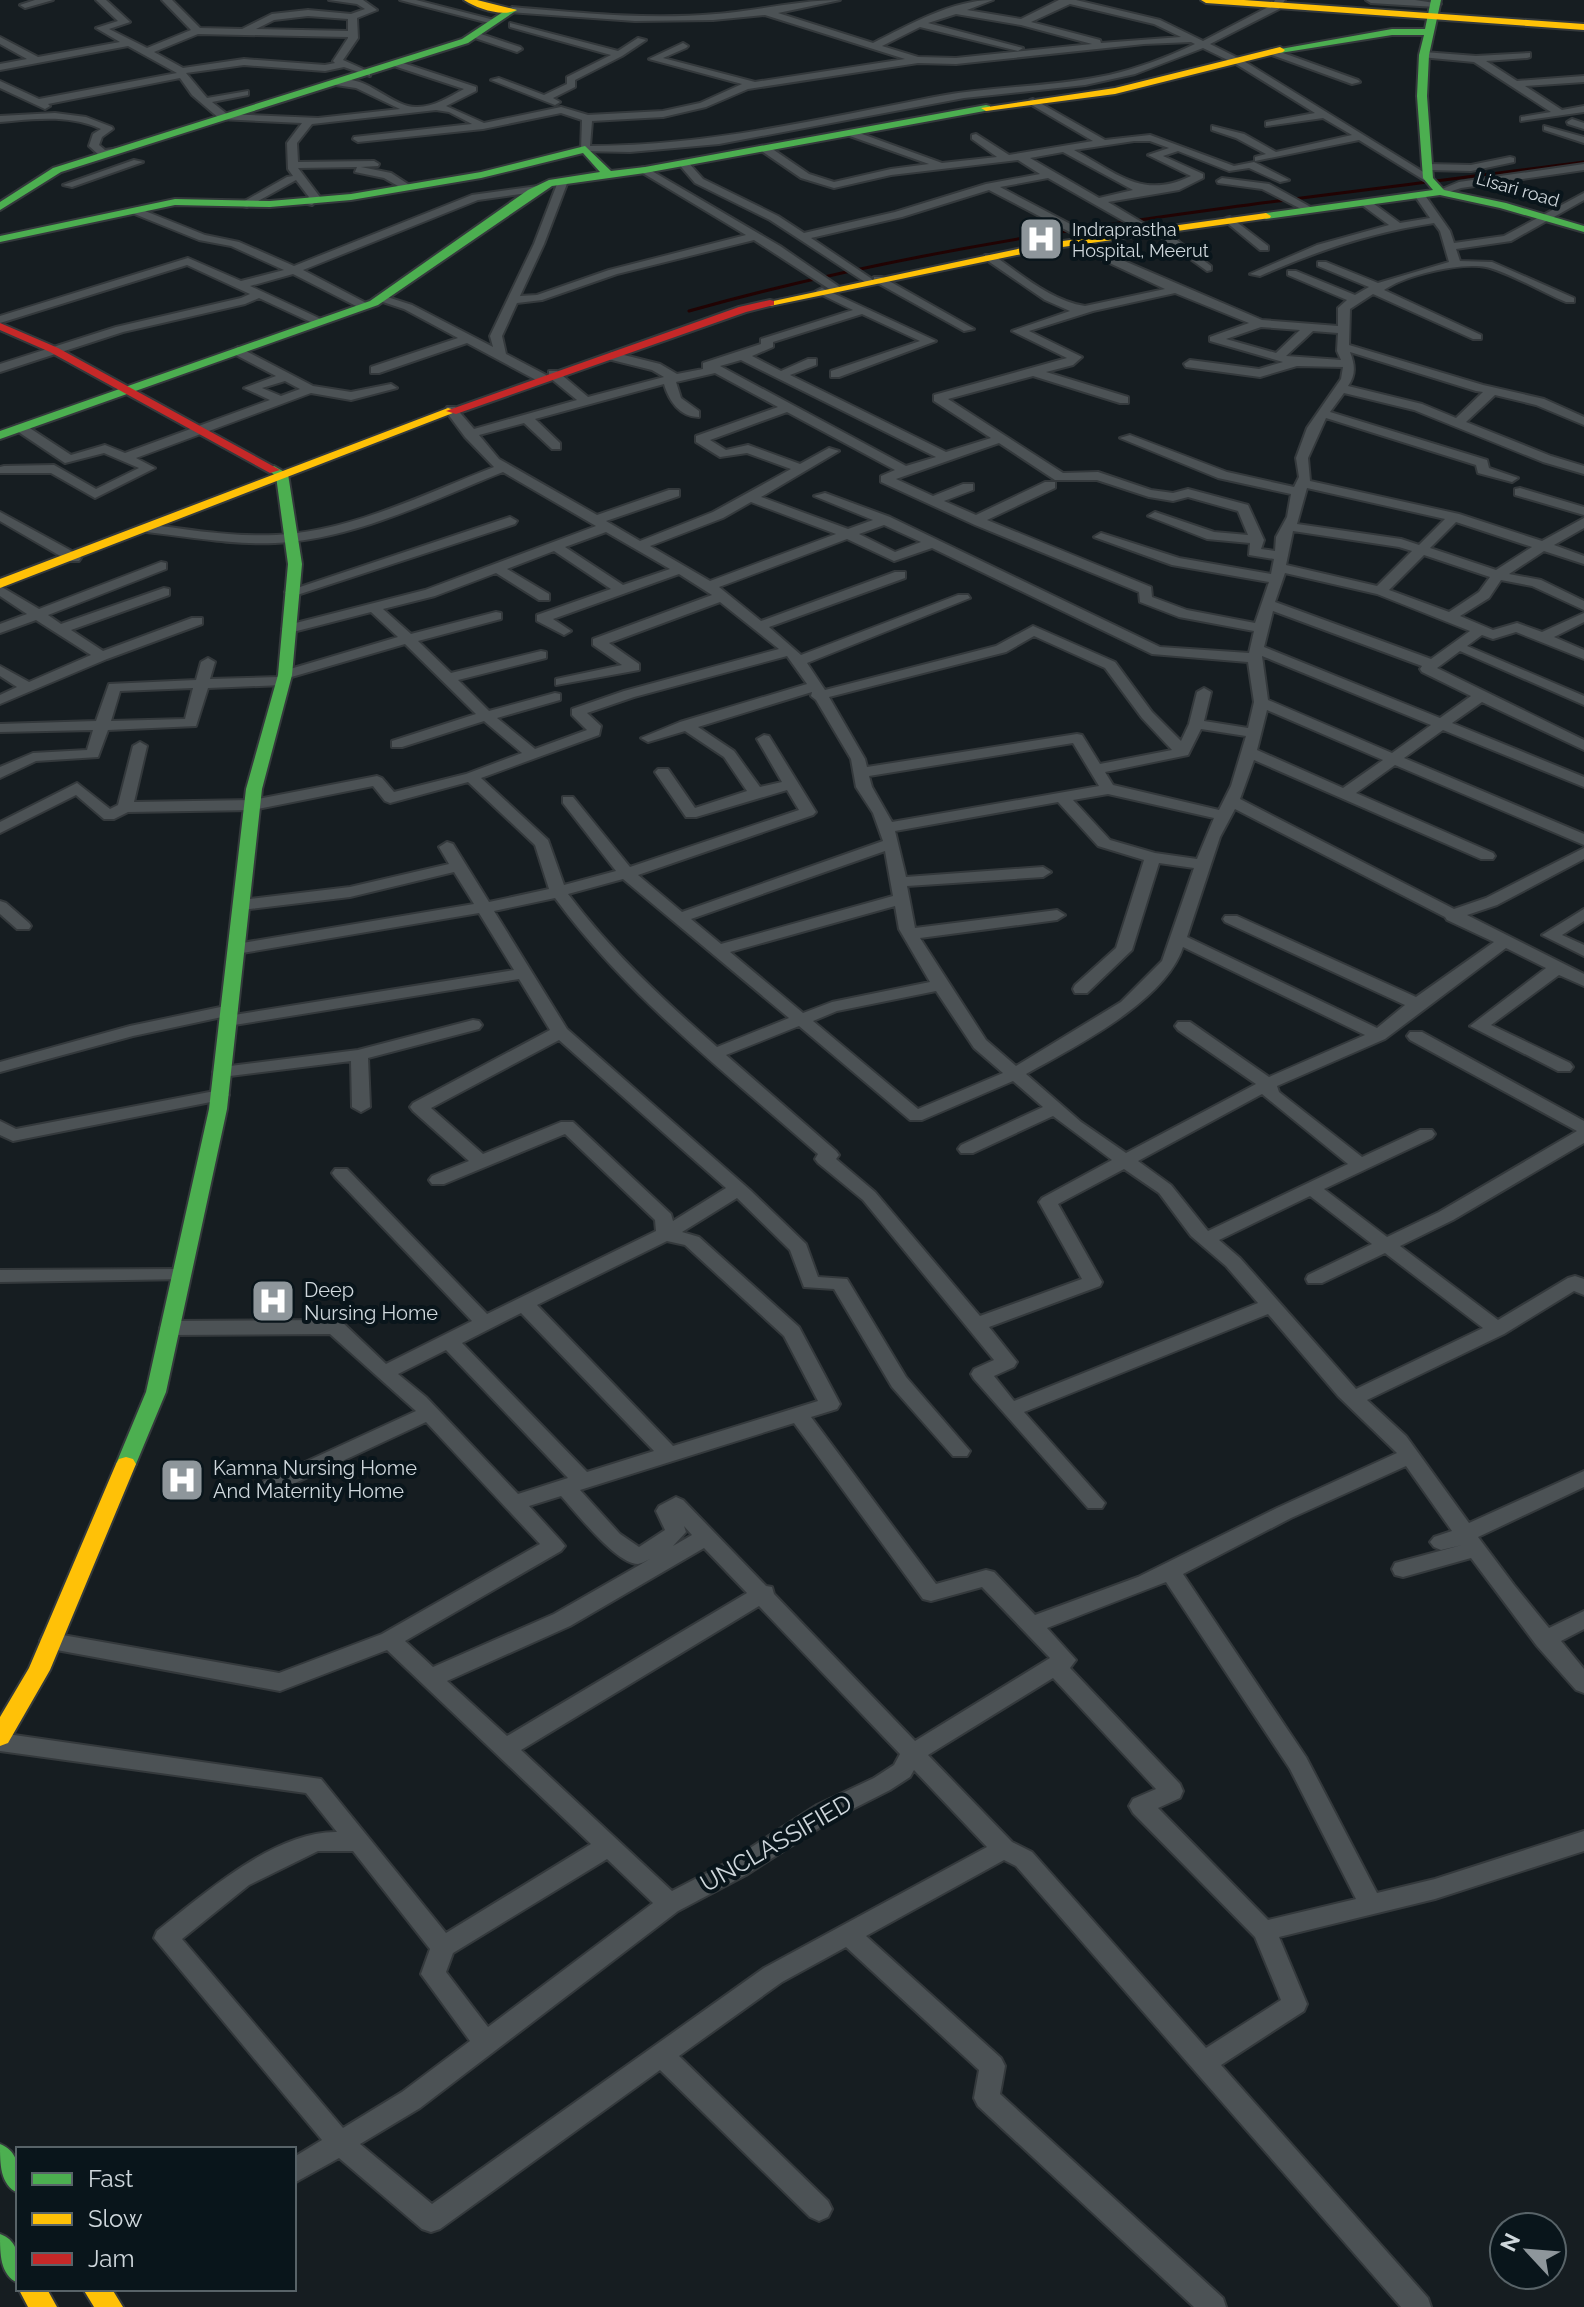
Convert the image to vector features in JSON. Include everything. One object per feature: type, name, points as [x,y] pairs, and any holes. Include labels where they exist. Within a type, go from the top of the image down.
[{"type":"street","points":[[25,5],[48,0]]},
{"type":"street","points":[[101,0],[125,22],[101,28],[182,73],[204,101],[224,117],[311,119],[412,111],[436,107],[473,89],[397,64]]},
{"type":"street","points":[[167,0],[197,31]]},
{"type":"street","points":[[334,0],[356,1],[372,10]]},
{"type":"street","points":[[244,32],[272,17],[291,14],[352,17],[404,0],[493,21],[513,17],[671,22],[766,12],[835,0]]},
{"type":"street","points":[[469,0],[619,54],[654,59],[756,84]]},
{"type":"street","points":[[876,45],[920,24],[988,0]]},
{"type":"street","points":[[1206,0],[1584,27]]},
{"type":"street","points":[[1371,0],[1434,14]]},
{"type":"street","points":[[1022,22],[1067,1],[1157,22],[1239,62],[1430,183],[1459,185],[1581,163]]},
{"type":"street","points":[[0,239],[175,202],[308,203],[409,188],[585,149],[640,151],[762,135],[965,94],[1120,74],[1200,45],[1278,4]]},
{"type":"street","points":[[956,11],[1022,22],[1110,45]]},
{"type":"street","points":[[766,12],[821,32],[876,45],[918,60]]},
{"type":"street","points":[[240,285],[292,271],[476,197],[1145,85],[1272,52],[1392,32],[1434,14]]},
{"type":"street","points":[[1434,14],[1424,55],[1422,96],[1436,220],[1455,264]]},
{"type":"street","points":[[340,74],[338,61],[353,38],[352,17]]},
{"type":"street","points":[[0,207],[40,184],[57,170],[224,117],[340,74],[367,74],[397,64],[475,35],[493,21]]},
{"type":"street","points":[[920,24],[1031,51]]},
{"type":"street","points":[[145,52],[197,31],[352,34]]},
{"type":"street","points":[[475,35],[517,49]]},
{"type":"street","points":[[0,40],[38,61]]},
{"type":"street","points":[[545,98],[572,85],[570,79],[641,40]]},
{"type":"street","points":[[496,80],[587,118],[663,114],[703,105],[756,84],[918,60],[956,61],[1031,51],[1189,40]]},
{"type":"street","points":[[0,67],[127,43]]},
{"type":"street","points":[[654,59],[683,46]]},
{"type":"street","points":[[1272,52],[1355,82]]},
{"type":"street","points":[[1424,55],[1476,59],[1527,55]]},
{"type":"street","points":[[1476,59],[1560,113]]},
{"type":"street","points":[[36,103],[244,62],[325,68],[412,111]]},
{"type":"street","points":[[1512,84],[1584,79]]},
{"type":"street","points":[[0,84],[62,114],[95,121],[108,129],[97,136],[94,146],[103,153],[119,151]]},
{"type":"street","points":[[204,101],[245,93]]},
{"type":"street","points":[[1033,102],[1103,143]]},
{"type":"street","points":[[436,107],[483,126]]},
{"type":"street","points":[[1525,119],[1584,109]]},
{"type":"street","points":[[358,139],[483,126],[561,110],[574,112]]},
{"type":"street","points":[[0,119],[62,114]]},
{"type":"street","points":[[1270,124],[1322,115]]},
{"type":"street","points":[[587,118],[585,149],[608,174]]},
{"type":"street","points":[[308,203],[315,197],[294,165],[292,143],[311,119]]},
{"type":"street","points":[[1572,122],[1584,126]]},
{"type":"street","points":[[1216,128],[1240,136],[1274,155]]},
{"type":"street","points":[[1548,128],[1584,140]]},
{"type":"street","points":[[851,133],[949,166]]},
{"type":"street","points":[[764,148],[805,176],[842,185],[891,172],[1020,157],[1144,135],[1233,169],[1250,164],[1284,180]]},
{"type":"street","points":[[976,137],[1006,158]]},
{"type":"street","points":[[1259,159],[1358,137]]},
{"type":"street","points":[[1094,202],[1143,191],[1175,188],[1199,176],[1153,155],[1179,148]]},
{"type":"street","points":[[1064,149],[1143,191]]},
{"type":"street","points":[[1020,157],[1094,202],[1127,214],[1207,268]]},
{"type":"street","points":[[1430,183],[1471,168],[1510,160]]},
{"type":"street","points":[[68,185],[138,162]]},
{"type":"street","points":[[682,162],[699,181],[774,218],[873,280],[968,329]]},
{"type":"street","points":[[351,164],[357,170],[387,175],[409,188]]},
{"type":"street","points":[[294,165],[374,164]]},
{"type":"street","points":[[645,170],[755,236],[828,290],[930,341],[835,374]]},
{"type":"street","points":[[802,237],[898,215],[990,186],[1050,175]]},
{"type":"street","points":[[247,204],[291,179]]},
{"type":"street","points":[[501,356],[496,336],[563,181]]},
{"type":"street","points":[[1222,181],[1265,186],[1311,210]]},
{"type":"street","name":"Lisari road","points":[[0,587],[451,410],[743,309],[873,280],[1082,241],[1366,203],[1430,183],[1584,229]]},
{"type":"street","points":[[40,184],[83,187]]},
{"type":"street","points":[[990,186],[1082,241],[1171,287],[1260,323],[1344,330]]},
{"type":"street","points":[[0,435],[372,302],[538,189]]},
{"type":"street","points":[[1450,247],[1507,239],[1584,196]]},
{"type":"street","points":[[1366,203],[1398,226]]},
{"type":"street","points":[[136,211],[203,238],[212,236],[372,302],[408,307],[466,339],[547,376],[585,401]]},
{"type":"street","points":[[1230,220],[1264,248]]},
{"type":"street","points":[[1256,274],[1287,259],[1398,226],[1436,220]]},
{"type":"street","points":[[513,300],[538,298],[613,272],[755,236]]},
{"type":"street","points":[[989,257],[1076,309],[1090,308]]},
{"type":"street","points":[[0,323],[188,261],[319,322]]},
{"type":"street","points":[[1322,264],[1477,337]]},
{"type":"street","points":[[568,800],[626,873],[916,1116],[1012,1075],[1127,1006],[1170,963],[1203,864],[1239,786],[1254,733],[1261,702],[1256,653],[1301,487],[1302,458],[1322,413],[1347,379],[1349,364],[1344,347],[1344,308],[1354,299],[1377,289],[1455,264],[1488,264],[1584,308]]},
{"type":"street","points":[[1292,273],[1354,299]]},
{"type":"street","points":[[1171,287],[1171,291],[1090,308],[1018,331],[1076,357],[938,398],[1060,477],[1098,476],[1149,493],[1173,497],[1188,493],[1243,508],[1257,540],[1254,552],[1275,580]]},
{"type":"street","points":[[0,368],[120,329],[245,301],[256,295]]},
{"type":"street","points":[[1570,300],[1584,296]]},
{"type":"street","points":[[863,310],[765,341],[769,345],[707,366],[905,470]]},
{"type":"street","points":[[0,323],[282,474],[295,564],[284,678],[253,805],[220,1095],[156,1392],[39,1670],[0,1740],[313,1785],[443,1947]]},
{"type":"street","points":[[1260,323],[1214,339],[1296,362],[1349,364]]},
{"type":"street","points":[[1278,357],[1310,327]]},
{"type":"street","points":[[375,370],[466,339]]},
{"type":"street","points":[[1344,347],[1540,402],[1584,421]]},
{"type":"street","points":[[238,351],[310,389],[351,396],[391,388]]},
{"type":"street","points":[[612,356],[656,367],[671,379],[675,400],[695,414]]},
{"type":"street","points":[[742,356],[944,457],[1002,438]]},
{"type":"street","points":[[780,375],[812,362]]},
{"type":"street","points":[[1190,364],[1260,373],[1296,362]]},
{"type":"street","points":[[469,434],[585,401],[717,369]]},
{"type":"street","points":[[1033,372],[1124,400]]},
{"type":"street","points":[[279,399],[250,388],[288,376]]},
{"type":"street","points":[[1340,388],[1418,407],[1547,459],[1584,470]]},
{"type":"street","points":[[124,458],[310,389]]},
{"type":"street","points":[[1458,423],[1492,391]]},
{"type":"street","points":[[788,407],[700,439],[724,454],[748,449],[801,469]]},
{"type":"street","points":[[451,410],[495,462],[715,591],[762,625],[794,656],[858,759],[864,787],[890,835],[910,934],[980,1044],[1054,1109],[1165,1189],[1206,1239],[1233,1262],[1353,1399],[1399,1441],[1545,1640],[1584,1684]]},
{"type":"street","points":[[1322,413],[1483,463],[1482,470],[1512,478]]},
{"type":"street","points":[[527,419],[556,446]]},
{"type":"street","points":[[838,434],[876,423]]},
{"type":"street","points":[[21,428],[69,460]]},
{"type":"street","points":[[1126,438],[1223,475],[1454,517],[1584,560]]},
{"type":"street","points":[[4,470],[54,469],[69,460],[105,449],[149,468],[95,494],[54,469]]},
{"type":"street","points":[[641,545],[718,515],[833,451]]},
{"type":"street","points":[[944,457],[947,458],[886,479],[1146,590],[1145,599],[1184,614],[1261,628]]},
{"type":"street","points":[[147,528],[207,536],[291,537],[361,522],[505,467]]},
{"type":"street","points":[[976,520],[1050,485]]},
{"type":"street","points":[[934,500],[968,487]]},
{"type":"street","points":[[1520,492],[1584,511]]},
{"type":"street","points":[[289,629],[430,593],[674,493]]},
{"type":"street","points":[[820,496],[885,520],[1157,651],[1256,653],[1584,782]]},
{"type":"street","points":[[750,497],[848,534],[894,557],[932,543]]},
{"type":"street","points":[[0,516],[74,558]]},
{"type":"street","points":[[1155,516],[1212,536],[1257,540]]},
{"type":"street","points":[[1380,591],[1454,517]]},
{"type":"street","points":[[561,682],[634,667],[598,642],[885,520]]},
{"type":"street","points":[[292,592],[510,521]]},
{"type":"street","points":[[1450,617],[1484,595],[1498,575],[1584,522]]},
{"type":"street","points":[[1289,527],[1401,543],[1498,575],[1536,583],[1584,606]]},
{"type":"street","points":[[1101,537],[1177,562],[1275,580],[1434,665]]},
{"type":"street","points":[[553,545],[622,590]]},
{"type":"street","points":[[0,629],[161,566]]},
{"type":"street","points":[[495,567],[544,597]]},
{"type":"street","points":[[564,631],[542,618],[679,570]]},
{"type":"street","points":[[1241,585],[1317,573],[1380,591],[1493,635],[1517,627],[1545,636],[1584,655]]},
{"type":"street","points":[[762,625],[900,575]]},
{"type":"street","points":[[0,587],[102,656]]},
{"type":"street","points":[[62,628],[164,592]]},
{"type":"street","points":[[0,828],[77,788],[109,816],[125,807],[253,805],[377,781],[390,798],[471,777],[594,732],[594,726],[577,712],[629,694],[794,656],[963,598]]},
{"type":"street","points":[[373,607],[486,716],[532,754]]},
{"type":"street","points":[[0,773],[33,757],[93,754],[114,687],[284,678],[408,639],[496,616]]},
{"type":"street","points":[[1545,636],[1584,617]]},
{"type":"street","points":[[0,700],[102,656],[197,621]]},
{"type":"street","points":[[648,738],[685,725],[1001,649],[1033,630],[1110,665],[1147,715],[1183,752]]},
{"type":"street","points":[[1480,630],[1427,669],[1584,746]]},
{"type":"street","points":[[1466,650],[1584,701]]},
{"type":"street","points":[[448,678],[541,655]]},
{"type":"street","points":[[0,728],[191,723],[205,683],[208,662]]},
{"type":"street","points":[[0,670],[26,687]]},
{"type":"street","points":[[1183,752],[1196,724],[1204,692]]},
{"type":"street","points":[[1345,794],[1483,694]]},
{"type":"street","points":[[397,744],[555,697]]},
{"type":"street","points":[[1261,702],[1584,840]]},
{"type":"street","points":[[1196,724],[1254,733]]},
{"type":"street","points":[[685,725],[729,754],[756,793]]},
{"type":"street","points":[[861,773],[1077,738],[1108,789]]},
{"type":"street","points":[[236,949],[485,907],[558,891],[626,873],[808,812],[764,739]]},
{"type":"street","points":[[125,807],[140,746]]},
{"type":"street","points":[[1096,769],[1183,752]]},
{"type":"street","points":[[1248,752],[1487,856]]},
{"type":"street","points":[[663,772],[691,814],[791,784]]},
{"type":"street","points":[[471,777],[542,843],[558,891],[590,934],[663,1009],[830,1155],[824,1159],[869,1196],[1007,1362],[981,1374],[1095,1503]]},
{"type":"street","points":[[680,918],[890,835],[1062,797],[1108,789],[1128,790],[1196,813],[1228,808],[1584,981]]},
{"type":"street","points":[[1062,797],[1104,843],[1153,858],[1203,864]]},
{"type":"street","points":[[447,847],[560,1032],[799,1248],[811,1283],[840,1283],[899,1382],[960,1451]]},
{"type":"street","points":[[1453,917],[1466,908],[1491,902],[1584,853]]},
{"type":"street","points":[[1081,989],[1124,950],[1153,858]]},
{"type":"street","points":[[241,905],[350,892],[459,866]]},
{"type":"street","points":[[719,950],[899,890],[1043,872]]},
{"type":"street","points":[[0,906],[23,926]]},
{"type":"street","points":[[1584,914],[1550,935],[1584,951]]},
{"type":"street","points":[[910,934],[1057,915]]},
{"type":"street","points":[[1231,919],[1417,1004]]},
{"type":"street","points":[[1179,939],[1379,1035]]},
{"type":"street","points":[[976,1325],[1093,1282],[1048,1202],[1268,1084],[1379,1035],[1504,942]]},
{"type":"street","points":[[1557,968],[1479,1026],[1564,1067]]},
{"type":"street","points":[[0,1067],[130,1031],[525,973]]},
{"type":"street","points":[[714,1054],[832,1007],[940,985]]},
{"type":"street","points":[[222,1072],[359,1055],[473,1025]]},
{"type":"street","points":[[1184,1026],[1268,1084],[1271,1094],[1361,1165]]},
{"type":"street","points":[[480,1161],[419,1107],[560,1032]]},
{"type":"street","points":[[1416,1036],[1584,1128]]},
{"type":"street","points":[[359,1055],[361,1107]]},
{"type":"street","points":[[4,1134],[220,1095]]},
{"type":"street","points":[[967,1149],[1054,1109]]},
{"type":"street","points":[[438,1180],[567,1126],[664,1218],[665,1234]]},
{"type":"street","points":[[1206,1239],[1426,1134]]},
{"type":"street","points":[[1315,1279],[1383,1243],[1446,1216],[1584,1135]]},
{"type":"street","points":[[341,1173],[485,1323]]},
{"type":"street","points":[[1311,1188],[1497,1329]]},
{"type":"street","points":[[384,1373],[665,1234],[737,1190]]},
{"type":"street","points":[[513,1503],[830,1404],[792,1332],[692,1241],[665,1234]]},
{"type":"street","points":[[0,1276],[182,1275]]},
{"type":"street","points":[[1353,1399],[1497,1329],[1575,1282],[1584,1289]]},
{"type":"street","points":[[524,1304],[669,1454]]},
{"type":"street","points":[[1010,1410],[1270,1306]]},
{"type":"street","points":[[51,1641],[280,1682],[390,1640],[554,1546],[429,1413],[335,1327],[170,1328]]},
{"type":"street","points":[[449,1341],[574,1484],[613,1539],[637,1556],[656,1548],[676,1532],[666,1511],[676,1505],[764,1593],[911,1754],[1004,1849],[1024,1859],[1411,2305]]},
{"type":"street","points":[[271,1486],[429,1413]]},
{"type":"street","points":[[798,1414],[931,1593],[986,1578],[1065,1660],[1055,1666],[1172,1791],[1141,1806],[1264,1931],[1295,2004],[1203,2063]]},
{"type":"street","points":[[1031,1625],[1170,1571],[1284,1513],[1409,1456]]},
{"type":"street","points":[[1403,1569],[1471,1541],[1584,1478]]},
{"type":"street","points":[[433,1680],[444,1671],[562,1620],[707,1536]]},
{"type":"street","points":[[1441,1542],[1471,1541]]},
{"type":"street","points":[[1170,1571],[1298,1763],[1371,1905]]},
{"type":"street","points":[[505,1748],[764,1593]]},
{"type":"street","points":[[1545,1640],[1584,1619]]},
{"type":"street","points":[[390,1640],[670,1904]]},
{"type":"street","name":"UNCLASSIFIED","points":[[296,2170],[411,2100],[670,1904],[738,1868],[825,1812],[882,1784],[902,1771],[911,1754],[1055,1666]]},
{"type":"street","points":[[359,1842],[315,1841],[241,1878],[166,1938],[340,2143],[431,2220],[773,1975],[1004,1849]]},
{"type":"street","points":[[1264,1931],[1435,1889],[1584,1841]]},
{"type":"street","points":[[486,2043],[433,1974],[443,1947],[608,1846]]},
{"type":"street","points":[[848,1934],[992,2066],[987,2098],[1213,2307]]},
{"type":"street","points":[[661,2055],[819,2209]]},
{"type":"street","points":[[0,2156],[16,2178]]},
{"type":"street","points":[[0,2246],[16,2268]]},
{"type":"waterway","points":[[689,311],[799,283],[1021,238],[1246,205],[1584,162]]},
{"type":"traffic: fast","points":[[1436,0],[1424,55],[1422,96],[1428,178],[1440,192]]},
{"type":"traffic: fast","points":[[0,207],[57,170],[465,41],[512,10]]},
{"type":"traffic: fast","points":[[1280,50],[1392,32],[1429,32]]},
{"type":"traffic: fast","points":[[0,239],[175,202],[270,204],[351,197],[481,175],[585,149],[608,174],[645,170],[986,108]]},
{"type":"traffic: fast","points":[[0,435],[374,303],[532,192],[549,183],[608,174]]},
{"type":"traffic: fast","points":[[1266,216],[1440,192],[1502,205],[1584,229]]},
{"type":"traffic: fast","points":[[126,1464],[156,1392],[218,1109],[254,789],[285,675],[295,564],[282,474],[274,470]]},
{"type":"traffic: fast","points":[[0,2156],[16,2178]]},
{"type":"traffic: fast","points":[[0,2246],[16,2268]]},
{"type":"traffic: slow","points":[[469,0],[490,8],[512,10]]},
{"type":"traffic: slow","points":[[1206,0],[1584,27]]},
{"type":"traffic: slow","points":[[986,108],[1115,91],[1280,50]]},
{"type":"traffic: slow","points":[[770,303],[1041,247],[1266,216]]},
{"type":"traffic: slow","points":[[0,584],[452,411]]},
{"type":"traffic: slow","points":[[0,1737],[39,1670],[126,1464]]},
{"type":"traffic: slow","points":[[32,2291],[44,2307]]},
{"type":"traffic: slow","points":[[98,2291],[110,2307]]},
{"type":"traffic: jam","points":[[452,411],[743,309],[770,303]]},
{"type":"traffic: jam","points":[[0,326],[54,350],[274,470]]},
{"type":"place","name":"Indraprastha Hospital, Meerut","points":[[1041,239]]},
{"type":"place","name":"Deep Nursing Home","points":[[273,1301]]},
{"type":"place","name":"Kamna Nursing Home And Maternity Home","points":[[182,1480]]}]
